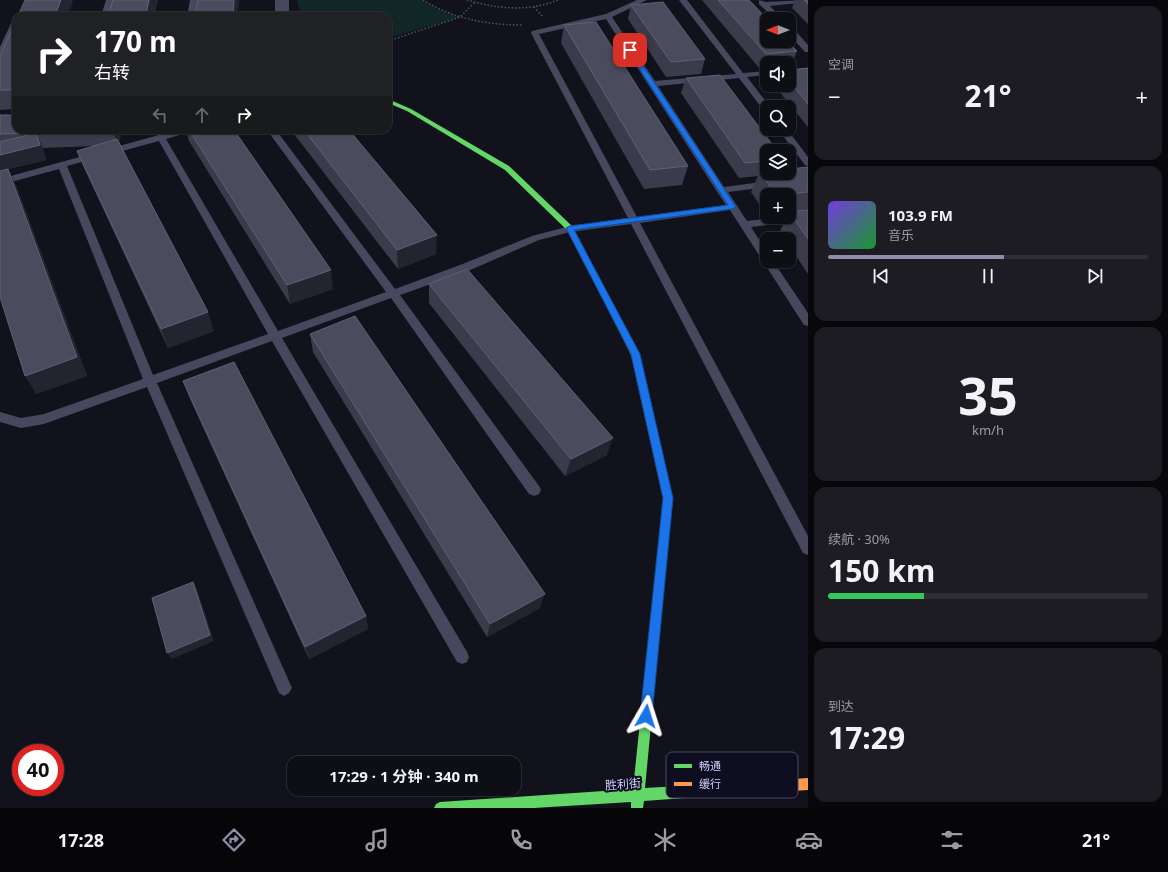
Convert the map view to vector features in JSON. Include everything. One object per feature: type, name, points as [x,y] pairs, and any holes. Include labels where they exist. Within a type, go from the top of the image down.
[{"type":"street","points":[[282,0],[282,12]]},
{"type":"street","points":[[392,103],[409,110],[507,168],[570,228],[635,354],[668,498],[637,808]]},
{"type":"street","name":"胜利街","points":[[798,785],[808,784]]},
{"type":"street","name":"胜利街","points":[[440,808],[666,793]]},
{"type":"lane","points":[[106,12],[110,0]]},
{"type":"lane","points":[[192,12],[194,0]]},
{"type":"lane","points":[[642,0],[608,16],[536,33],[808,549]]},
{"type":"lane","points":[[683,0],[760,101]]},
{"type":"lane","points":[[762,2],[807,0]]},
{"type":"lane","points":[[762,2],[772,12]]},
{"type":"lane","points":[[608,16],[760,249]]},
{"type":"lane","points":[[0,55],[12,30]]},
{"type":"lane","points":[[796,37],[808,50]]},
{"type":"lane","points":[[653,84],[760,74]]},
{"type":"lane","points":[[0,182],[172,134]]},
{"type":"lane","points":[[274,134],[393,293],[534,490]]},
{"type":"lane","points":[[787,136],[808,163]]},
{"type":"lane","points":[[161,137],[462,657]]},
{"type":"lane","points":[[62,165],[150,381],[284,688]]},
{"type":"lane","points":[[721,190],[776,183]]},
{"type":"lane","points":[[0,417],[21,423],[44,419],[464,268],[536,238],[570,228],[732,207]]},
{"type":"lane","points":[[744,225],[808,217]]},
{"type":"lane","points":[[772,268],[808,322]]},
{"type":"path","points":[[423,0],[437,9],[469,20],[507,25],[530,24]]},
{"type":"path","points":[[467,0],[474,3],[510,8],[534,7],[558,0]]},
{"type":"path","points":[[392,40],[460,17],[474,3]]},
{"type":"green space","points":[[297,0],[423,0],[437,9],[460,17],[392,37],[392,12],[300,12]]},
{"type":"building","points":[[25,0],[61,0],[56,12],[20,12]]},
{"type":"building","points":[[113,0],[149,0],[147,12],[109,12]]},
{"type":"building","points":[[198,0],[234,0],[233,12],[196,12]]},
{"type":"building","points":[[718,0],[749,0],[760,12],[760,47]]},
{"type":"building","points":[[663,2],[705,59],[671,62],[631,5]]},
{"type":"building","points":[[596,22],[688,166],[650,170],[564,25]]},
{"type":"building","points":[[12,29],[12,90],[0,90],[0,56]]},
{"type":"building","points":[[761,48],[794,48],[797,51],[766,54]]},
{"type":"building","points":[[808,68],[808,104],[796,89],[796,69]]},
{"type":"building","points":[[720,75],[760,128],[760,136],[766,136],[772,144],[760,144],[760,162],[745,163],[686,78]]},
{"type":"building","points":[[0,115],[12,115],[12,134],[0,134]]},
{"type":"building","points":[[36,134],[40,145],[0,155],[0,142]]},
{"type":"building","points":[[192,134],[237,134],[331,270],[287,285]]},
{"type":"building","points":[[307,134],[352,134],[437,235],[397,250]]},
{"type":"building","points":[[117,139],[208,312],[161,329],[77,151]]},
{"type":"building","points":[[808,167],[808,192],[796,193],[796,188],[771,188],[766,180],[796,180],[796,168]]},
{"type":"building","points":[[8,169],[77,357],[25,376],[0,297],[0,171]]},
{"type":"building","points":[[808,210],[808,239],[796,222],[796,211]]},
{"type":"building","points":[[467,269],[613,438],[571,459],[429,284]]},
{"type":"building","points":[[355,316],[545,594],[490,624],[310,334]]},
{"type":"building","points":[[234,362],[366,616],[305,647],[183,381]]},
{"type":"building","points":[[193,582],[210,635],[167,653],[152,598]]},
{"type":"traffic: fast","points":[[392,103],[409,110],[507,168],[570,229],[622,329]]},
{"type":"traffic: fast","points":[[637,808],[661,568]]},
{"type":"traffic: fast","points":[[440,808],[666,793]]},
{"type":"traffic: slow","points":[[622,329],[635,355],[668,498],[661,568]]},
{"type":"traffic: slow","points":[[798,785],[808,784]]},
{"type":"route","points":[[630,50],[732,207],[570,228],[635,354],[668,498],[646,716]]}]
